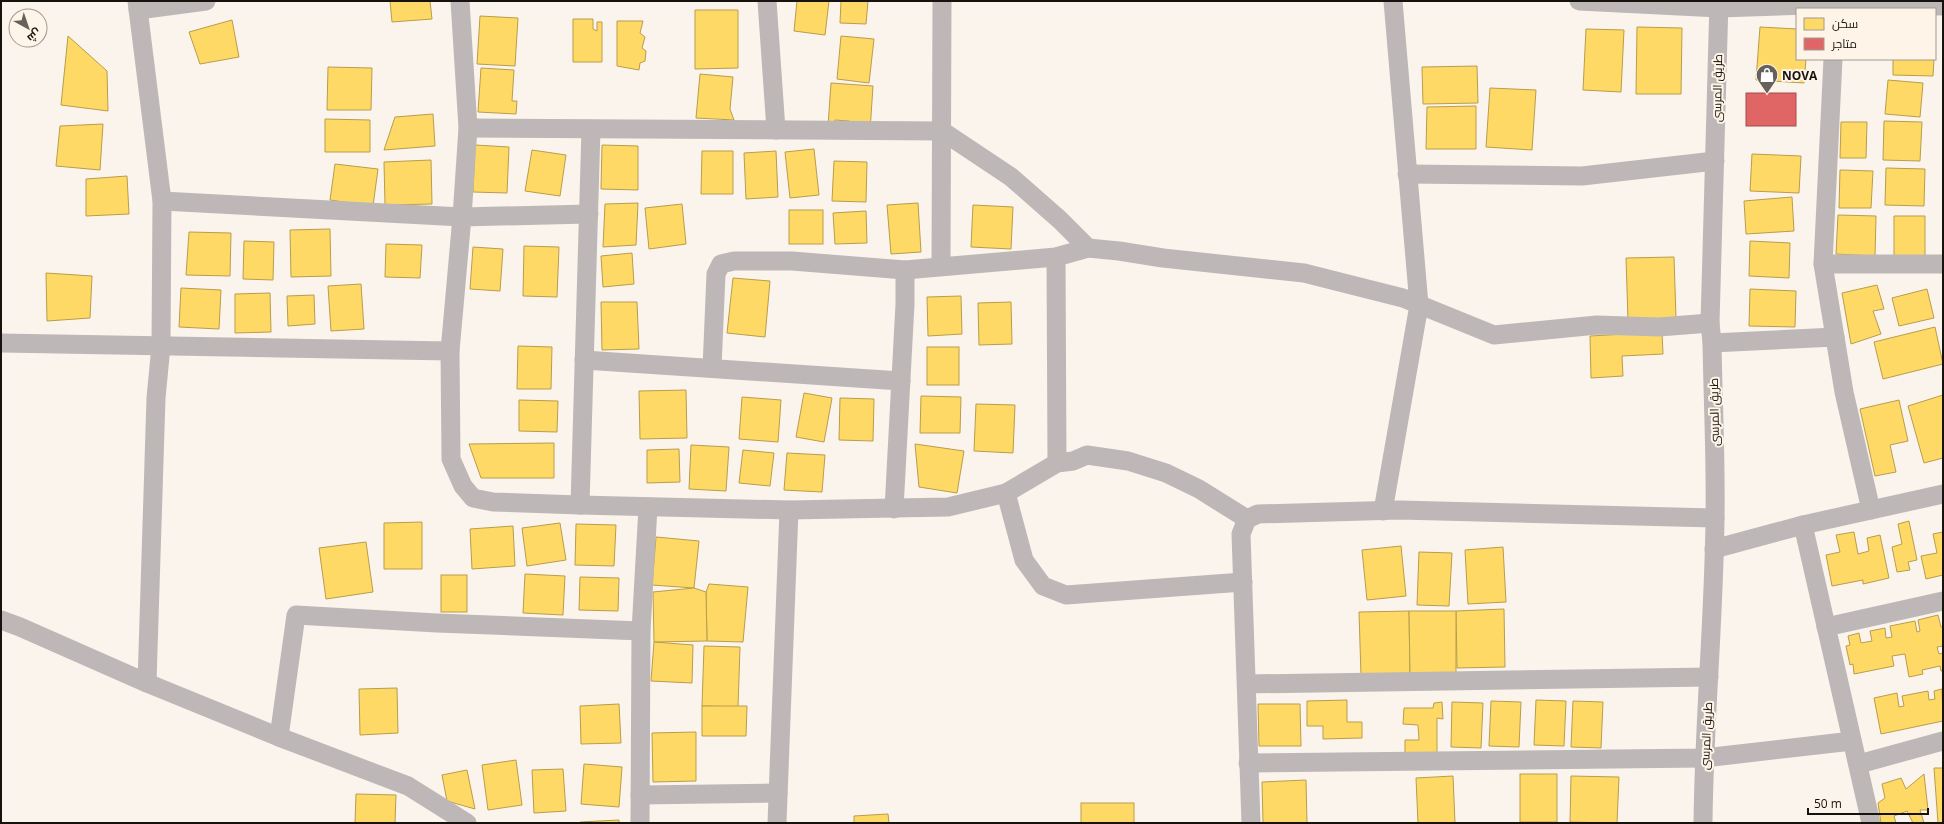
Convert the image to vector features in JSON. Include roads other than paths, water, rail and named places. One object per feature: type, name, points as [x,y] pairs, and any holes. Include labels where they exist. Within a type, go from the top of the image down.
[{"type":"street","points":[[147,683],[156,398],[161,346],[162,201],[137,6],[206,1]]},
{"type":"street","points":[[460,1],[468,128],[450,351],[451,459],[463,486],[473,498],[493,502],[789,510],[948,507],[1006,493],[1057,463],[1073,461],[1087,455],[1128,461],[1166,473],[1192,486],[1247,519]]},
{"type":"street","points":[[767,1],[776,130]]},
{"type":"street","points":[[941,266],[942,1]]},
{"type":"street","points":[[1383,511],[1419,305],[1393,1]]},
{"type":"street","points":[[1579,1],[1719,4],[1816,3],[1835,7],[1943,6]]},
{"type":"street","name":"طريق المرسى","points":[[1703,823],[1704,758],[1709,677],[1715,518],[1712,343],[1710,323],[1719,4]]},
{"type":"street","points":[[1833,60],[1823,264],[1844,392],[1872,510]]},
{"type":"street","points":[[468,128],[942,131],[1011,177],[1060,220],[1088,248]]},
{"type":"street","points":[[580,505],[591,129]]},
{"type":"street","points":[[1408,174],[1582,176],[1715,161]]},
{"type":"street","points":[[162,201],[462,217],[589,214]]},
{"type":"street","points":[[712,368],[716,274],[721,264],[734,261],[792,261],[905,270],[1056,257],[1088,248],[1163,258],[1304,273],[1402,298],[1494,335],[1597,325],[1658,328],[1710,323]]},
{"type":"street","points":[[1056,257],[1057,463]]},
{"type":"street","points":[[1823,264],[1943,264]]},
{"type":"street","points":[[894,509],[905,270]]},
{"type":"street","points":[[1712,343],[1835,337]]},
{"type":"street","points":[[1,343],[450,351]]},
{"type":"street","points":[[584,360],[901,381]]},
{"type":"street","points":[[1006,493],[1024,560],[1043,586],[1066,595],[1243,582]]},
{"type":"street","points":[[1714,548],[1803,525],[1943,494]]},
{"type":"street","points":[[640,823],[641,631],[648,507]]},
{"type":"street","points":[[777,823],[789,510]]},
{"type":"street","points":[[1251,823],[1248,763],[1248,684],[1241,534],[1247,519],[1258,514],[1383,511],[1715,518]]},
{"type":"street","points":[[1803,525],[1872,823]]},
{"type":"street","points":[[1826,627],[1943,601]]},
{"type":"street","points":[[278,737],[296,615],[437,624],[641,631]]},
{"type":"street","points":[[1,620],[147,683],[278,737],[408,786],[467,823]]},
{"type":"street","points":[[1248,684],[1709,677]]},
{"type":"street","points":[[1248,763],[1704,758],[1852,741]]},
{"type":"street","points":[[1859,764],[1943,741]]},
{"type":"street","points":[[640,795],[778,793]]},
{"type":"place","name":"NOVA","points":[[1767,94]]}]
